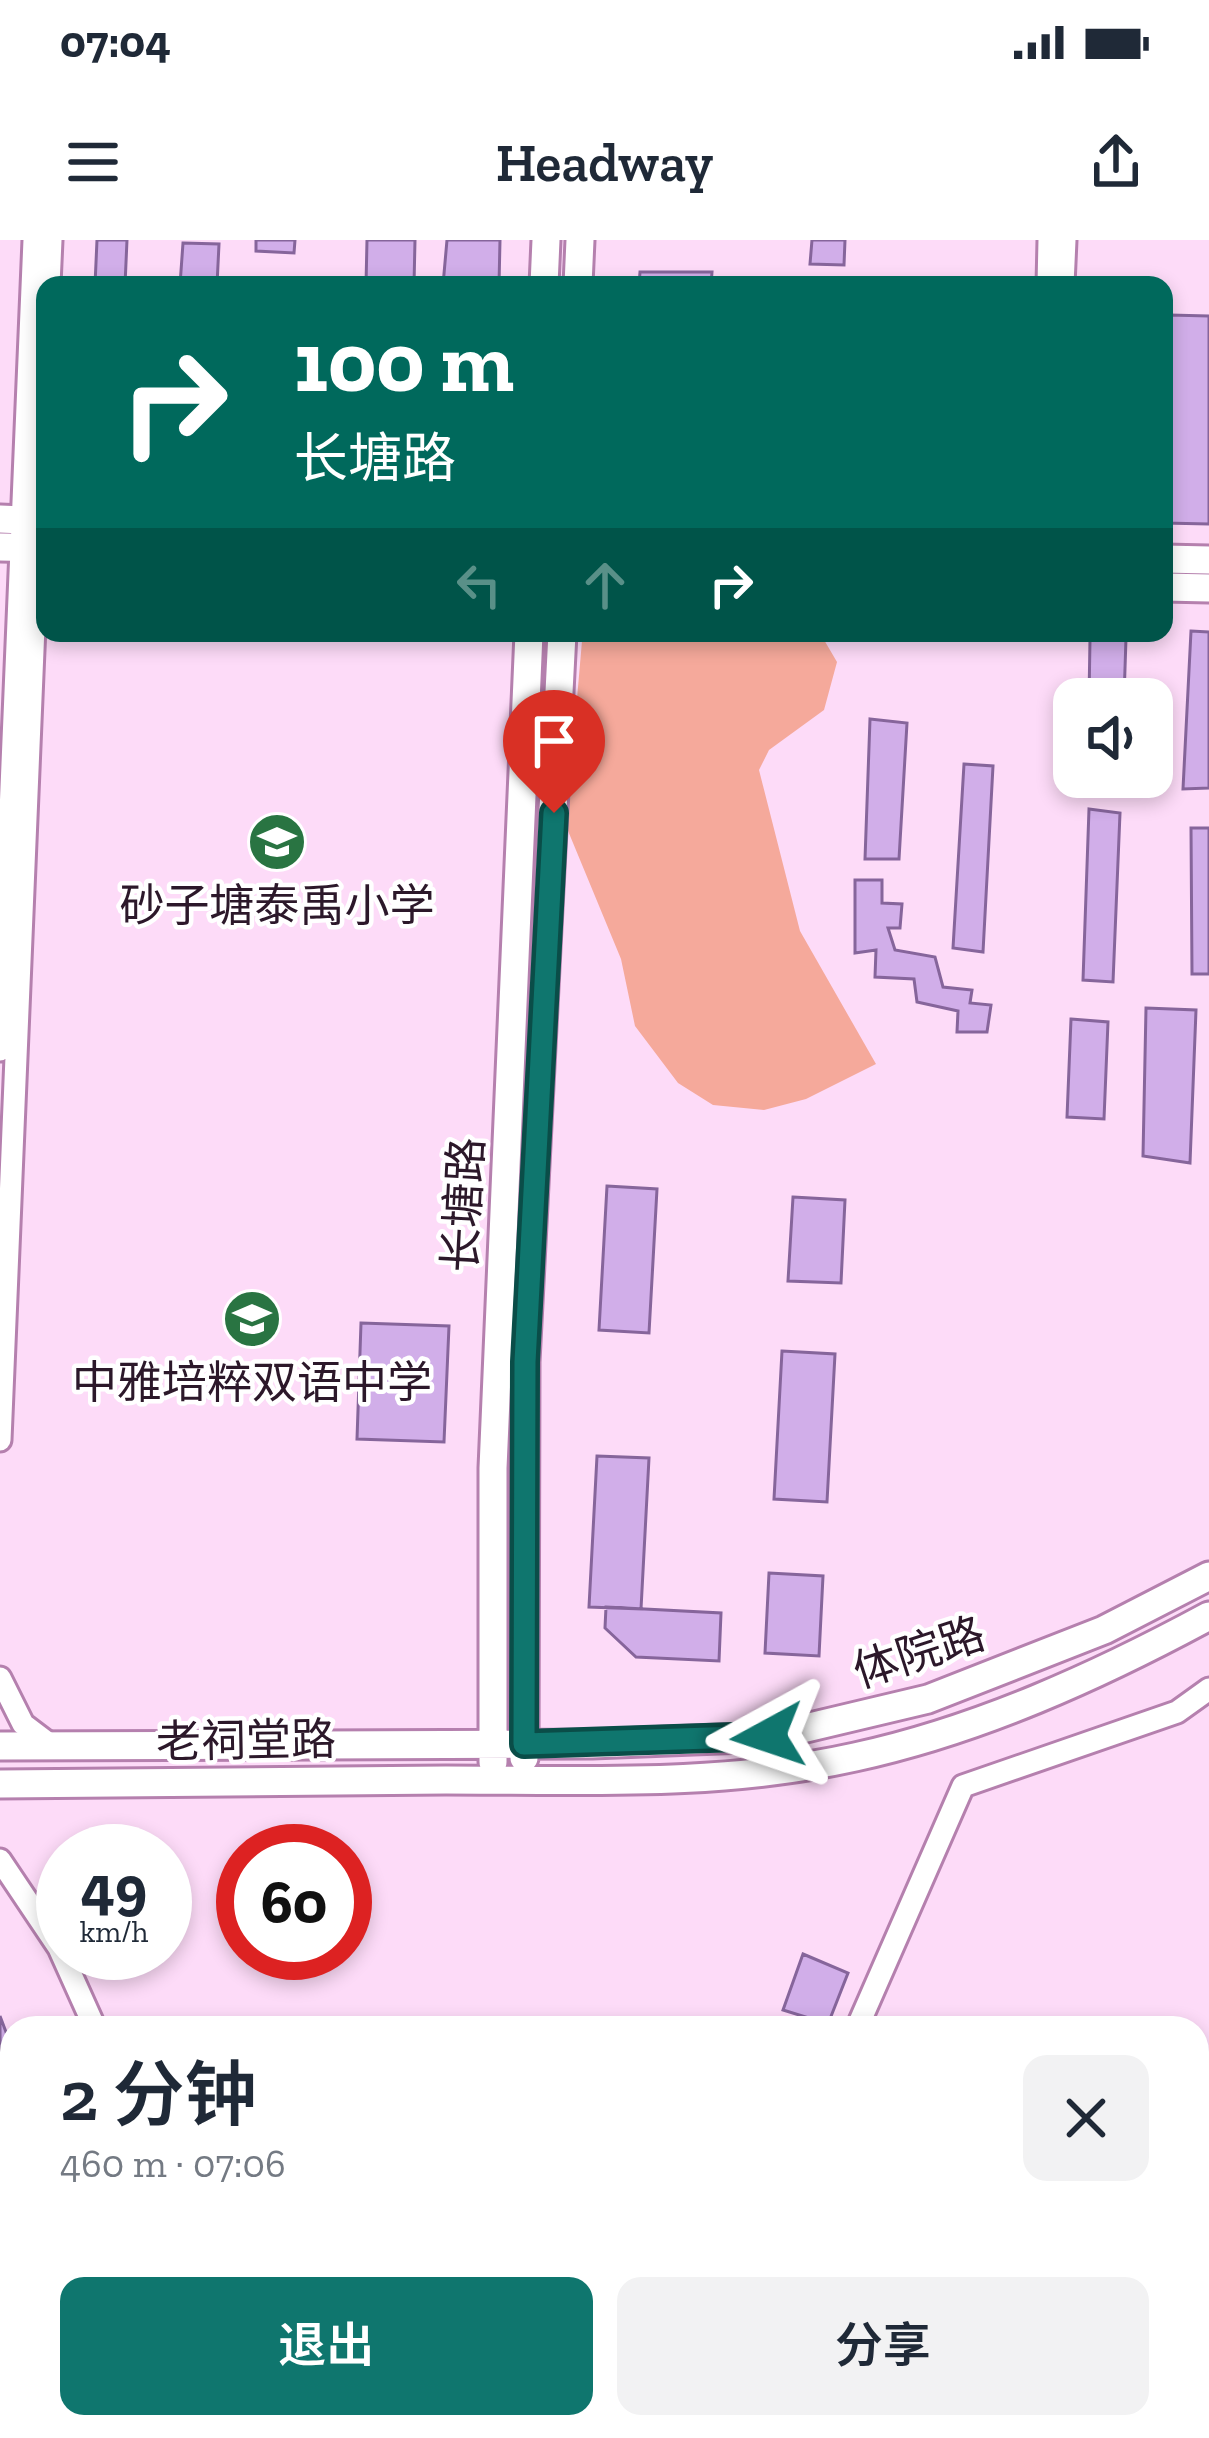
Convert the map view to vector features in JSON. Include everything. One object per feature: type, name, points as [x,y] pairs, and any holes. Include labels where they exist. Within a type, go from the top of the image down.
[{"type":"main road","points":[[544,276],[546,240]]},
{"type":"main road","points":[[578,276],[580,240]]},
{"type":"main road","points":[[1173,559],[1209,560]]},
{"type":"main road","points":[[1173,586],[1209,588]]},
{"type":"main road","name":"长塘路","points":[[493,1780],[493,1468],[529,642]]},
{"type":"main road","name":"长塘路","points":[[524,1780],[525,1362],[562,642]]},
{"type":"main road","name":"体院路","points":[[493,1744],[697,1742],[833,1724],[928,1699],[1018,1665],[1104,1630],[1209,1576]]},
{"type":"main road","name":"体院路","points":[[493,1780],[682,1779],[858,1756],[1013,1708],[1103,1671],[1209,1616]]},
{"type":"main road","name":"老祠堂路","points":[[0,1746],[493,1744]]},
{"type":"main road","name":"老祠堂路","points":[[0,1784],[493,1780]]},
{"type":"street","points":[[0,1440],[34,240]]},
{"type":"street","points":[[49,276],[51,240]]},
{"type":"street","points":[[1048,276],[1049,240]]},
{"type":"street","points":[[1063,276],[1065,240]]},
{"type":"street","points":[[0,1050],[26,534],[36,444]]},
{"type":"street","points":[[0,1678],[23,1724],[53,1746]]},
{"type":"street","points":[[862,2016],[963,1786],[1177,1712],[1209,1689]]},
{"type":"street","points":[[0,1860],[58,1948],[89,2016]]},
{"type":"shaded area","points":[[582,642],[825,642],[837,662],[824,710],[769,750],[759,770],[800,931],[876,1064],[806,1099],[764,1110],[713,1105],[678,1083],[635,1026],[621,959],[566,826]]},
{"type":"building","points":[[97,240],[127,240],[125,276],[95,276]]},
{"type":"building","points":[[256,240],[295,240],[294,253],[256,251]]},
{"type":"building","points":[[367,240],[415,240],[414,276],[366,276]]},
{"type":"building","points":[[447,240],[500,240],[499,276],[444,276]]},
{"type":"building","points":[[812,240],[845,240],[844,265],[810,264]]},
{"type":"building","points":[[183,243],[219,244],[217,276],[181,276]]},
{"type":"building","points":[[640,272],[712,272],[712,276],[640,276]]},
{"type":"building","points":[[1173,315],[1209,316],[1209,524],[1173,523]]},
{"type":"building","points":[[1191,631],[1209,632],[1209,788],[1183,789]]},
{"type":"building","points":[[1090,642],[1126,642],[1125,678],[1089,678]]},
{"type":"building","points":[[870,719],[907,723],[899,859],[865,859]]},
{"type":"building","points":[[964,764],[993,766],[983,952],[953,948]]},
{"type":"building","points":[[1089,809],[1120,813],[1113,982],[1083,980]]},
{"type":"building","points":[[1191,828],[1209,828],[1209,974],[1192,974]]},
{"type":"building","points":[[855,880],[882,880],[882,903],[902,904],[900,928],[888,928],[895,950],[935,957],[943,987],[972,990],[970,1003],[991,1005],[987,1032],[957,1032],[958,1011],[917,1002],[914,979],[875,977],[876,950],[855,953]]},
{"type":"building","points":[[1146,1008],[1196,1010],[1190,1163],[1143,1156]]},
{"type":"building","points":[[1071,1019],[1108,1022],[1104,1119],[1067,1117]]},
{"type":"building","points":[[607,1186],[657,1189],[649,1333],[599,1330]]},
{"type":"building","points":[[793,1197],[845,1200],[841,1283],[788,1281]]},
{"type":"building","points":[[361,1323],[449,1326],[444,1442],[357,1439]]},
{"type":"building","points":[[782,1351],[835,1354],[827,1502],[774,1499]]},
{"type":"building","points":[[597,1456],[649,1458],[641,1609],[589,1607]]},
{"type":"building","points":[[769,1573],[823,1576],[819,1656],[765,1653]]},
{"type":"building","points":[[606,1607],[721,1613],[719,1661],[636,1657],[605,1628]]},
{"type":"building","points":[[803,1954],[848,1973],[831,2016],[783,2010]]},
{"type":"place","name":"砂子塘泰禹小学","points":[[277,842]]},
{"type":"place","name":"中雅培粹双语中学","points":[[252,1319]]},
{"type":"route","points":[[554,813],[525,1362],[524,1744],[697,1742],[768,1736]]}]
